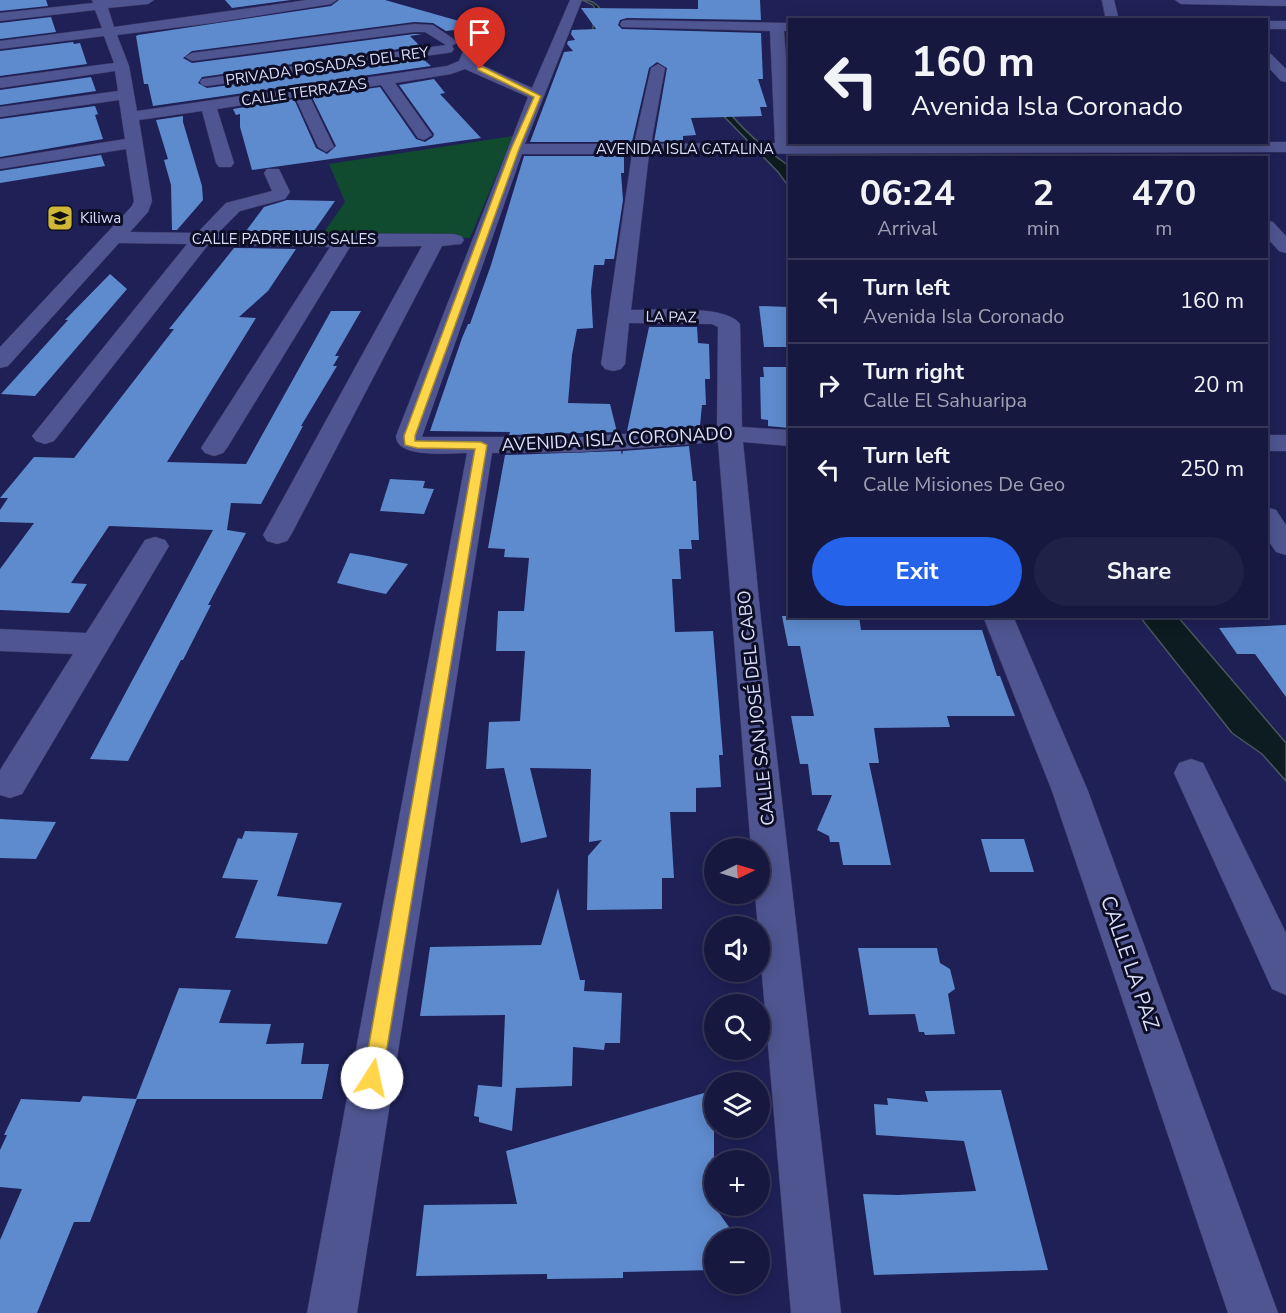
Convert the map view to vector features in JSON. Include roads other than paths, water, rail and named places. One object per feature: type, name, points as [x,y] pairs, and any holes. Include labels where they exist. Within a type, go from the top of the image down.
[{"type":"street","points":[[0,17],[99,3],[148,0]]},
{"type":"street","points":[[0,45],[111,33],[332,0]]},
{"type":"street","points":[[515,149],[576,0]]},
{"type":"street","points":[[1108,0],[1112,18]]},
{"type":"street","points":[[1181,0],[1286,2]]},
{"type":"street","points":[[1215,1],[1226,13]]},
{"type":"street","points":[[0,361],[141,208],[143,201],[122,66],[99,3]]},
{"type":"street","points":[[627,24],[666,30],[783,27],[779,149]]},
{"type":"street","points":[[1268,25],[1286,25]]},
{"type":"street","points":[[192,57],[428,28],[449,46],[474,51],[538,96]]},
{"type":"street","name":"PRIVADA POSADAS DEL REY","points":[[207,82],[449,46]]},
{"type":"street","name":"CALLE TERRAZAS","points":[[129,117],[451,70],[474,51]]},
{"type":"street","points":[[1268,59],[1286,78]]},
{"type":"street","points":[[0,83],[122,66]]},
{"type":"street","points":[[613,364],[641,149],[658,68]]},
{"type":"street","points":[[386,80],[423,135]]},
{"type":"street","points":[[300,92],[326,147]]},
{"type":"street","points":[[0,112],[126,94]]},
{"type":"street","points":[[208,105],[225,163]]},
{"type":"street","points":[[0,164],[134,143]]},
{"type":"street","name":"AVENIDA ISLA CATALINA","points":[[515,149],[779,149],[866,153],[918,145],[1022,153],[1052,145],[1193,149],[1286,147]]},
{"type":"street","name":"AVENIDA ISLA CORONADO","points":[[515,149],[409,436],[409,442],[417,445],[604,443],[730,433],[788,438]]},
{"type":"street","points":[[45,436],[202,239],[233,207],[279,195],[281,192],[273,173]]},
{"type":"street","points":[[1268,228],[1286,247]]},
{"type":"street","name":"CALLE PADRE LUIS SALES","points":[[114,237],[444,240],[277,535]]},
{"type":"street","points":[[214,448],[345,240]]},
{"type":"street","name":"LA PAZ","points":[[620,316],[722,320]]},
{"type":"street","name":"CALLE SAN JOSÉ DEL CABO","points":[[722,320],[729,324],[730,433],[746,620],[816,1313]]},
{"type":"street","points":[[1268,443],[1286,444]]},
{"type":"street","points":[[332,1313],[481,445]]},
{"type":"street","points":[[1268,519],[1286,546]]},
{"type":"street","points":[[10,784],[155,546]]},
{"type":"street","name":"CALLE LA PAZ","points":[[999,618],[1070,791],[1253,1313]]},
{"type":"street","points":[[0,640],[96,644]]},
{"type":"street","points":[[1191,773],[1286,976]]},
{"type":"place","name":"Kiliwa","points":[[60,218]]}]
